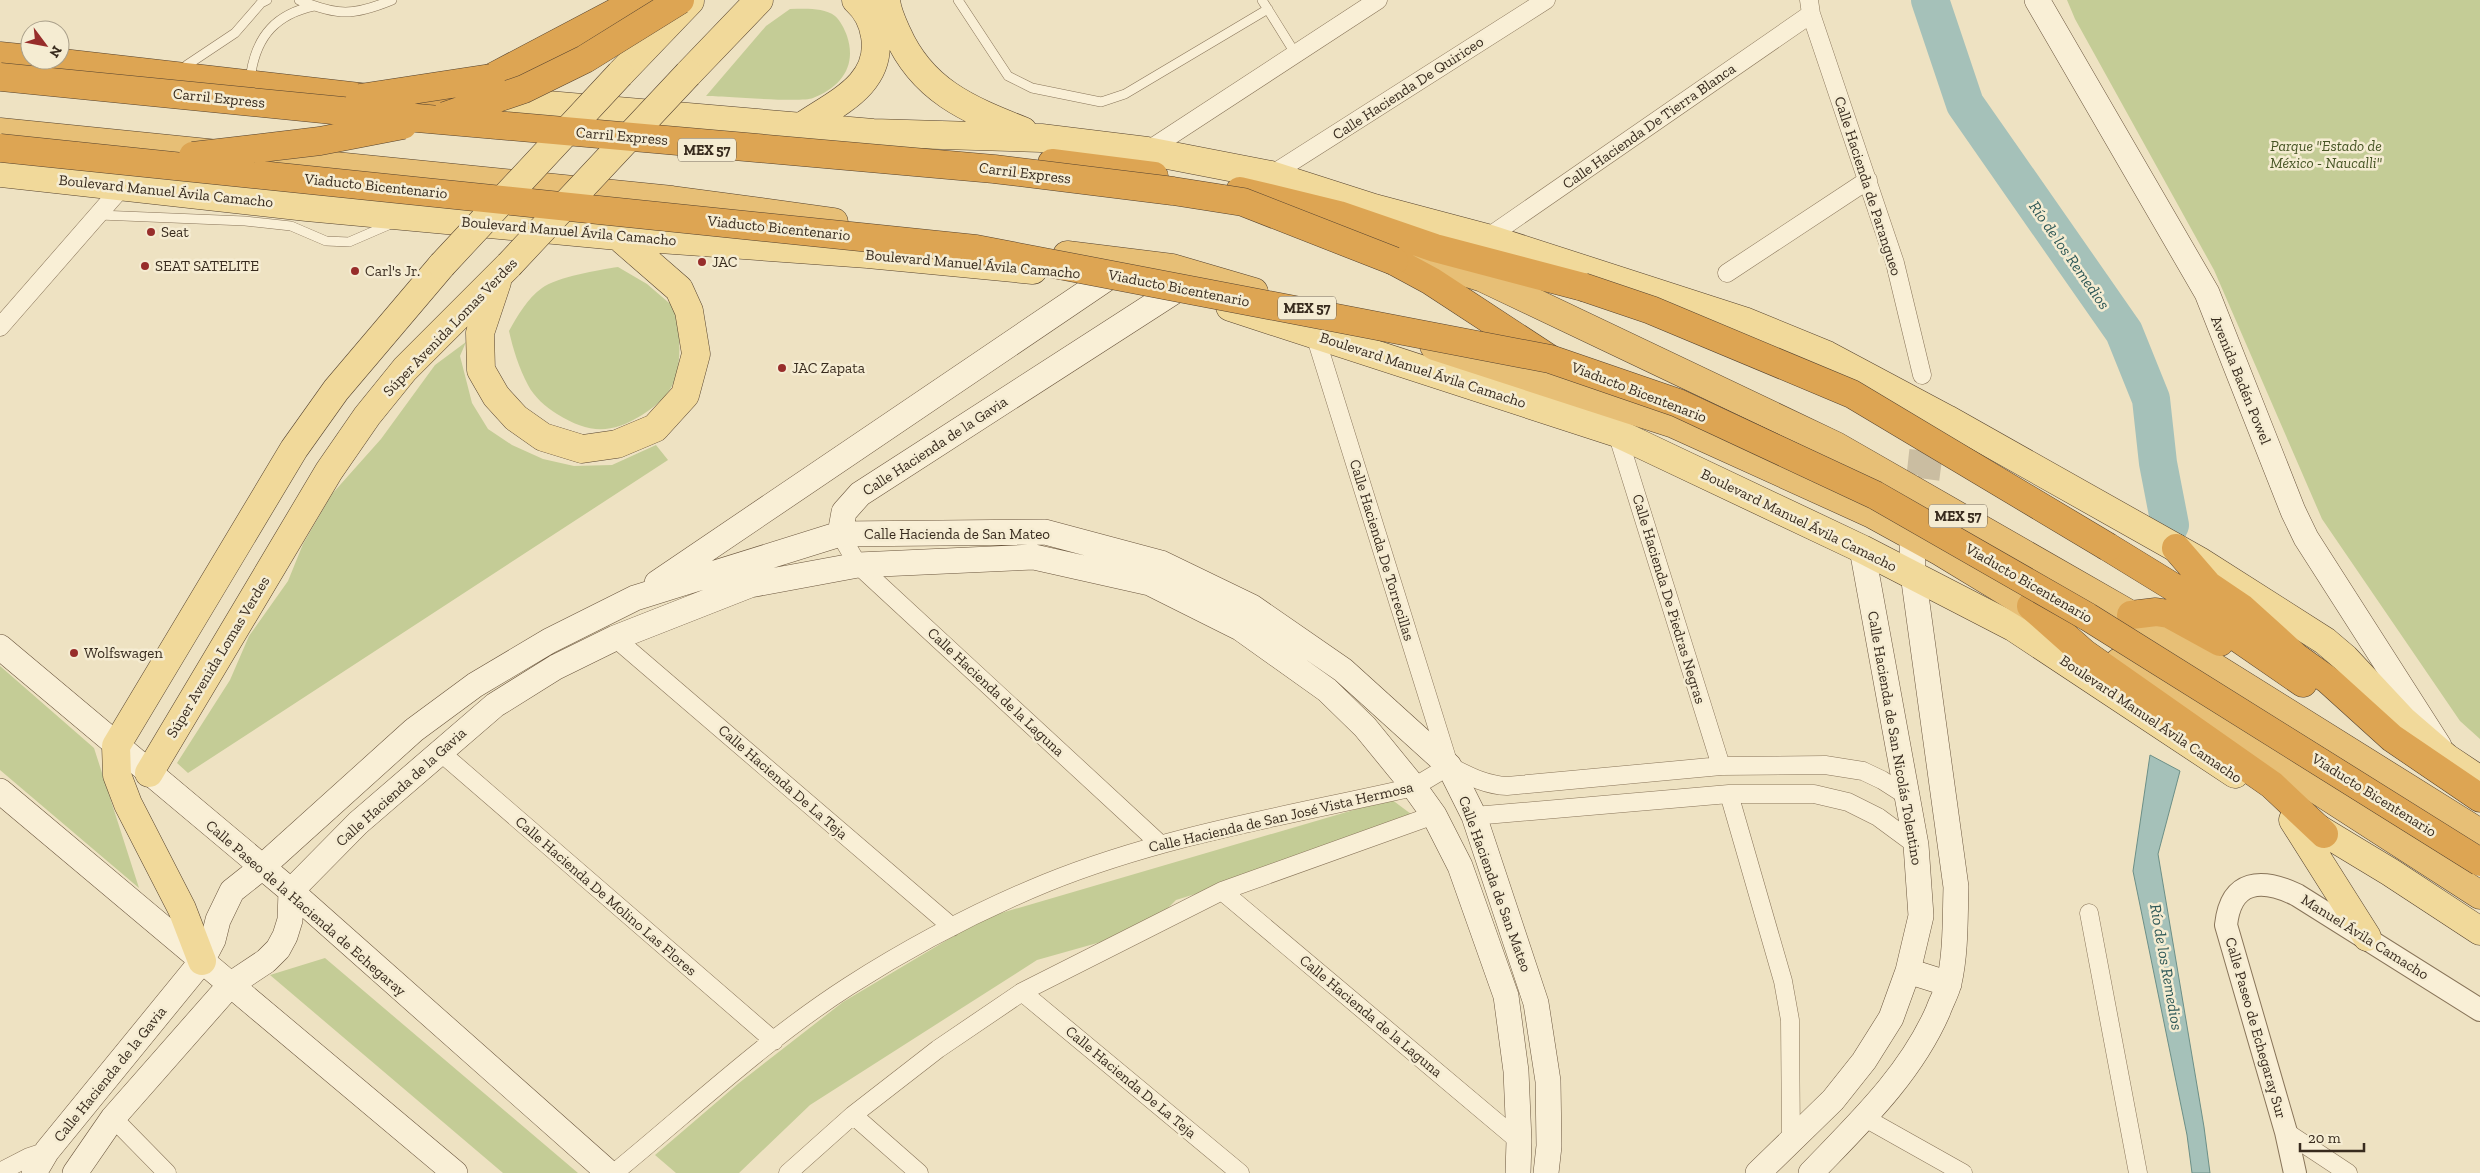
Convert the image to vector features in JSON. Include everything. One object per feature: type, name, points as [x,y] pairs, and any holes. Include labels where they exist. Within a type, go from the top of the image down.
[{"type":"highway","points":[[369,94],[491,78],[639,0]]},
{"type":"highway","points":[[142,161],[320,141],[439,118],[524,89],[585,59],[680,0]]},
{"type":"highway","points":[[0,56],[20,58]]},
{"type":"highway","points":[[70,63],[369,94],[517,115],[922,149],[1098,168],[1195,182],[1245,197],[1339,216],[1435,248],[1583,286],[1651,310],[1852,394],[2108,547],[2218,610],[2292,664],[2480,810]]},
{"type":"highway","name":"Carril Express","points":[[0,76],[383,115],[994,169],[1173,191],[1245,197]]},
{"type":"highway","name":"MEX 57","points":[[0,87],[363,123],[682,147],[1164,198],[1408,254],[1483,278],[1836,446],[2131,615],[2480,833]]},
{"type":"highway","name":"Boulevard Manuel Ávila Camacho","points":[[0,132],[672,200],[815,219],[955,242],[1172,268],[1421,342],[1674,424],[1872,514],[1941,552],[2031,606],[2480,895]]},
{"type":"highway","name":"Viaducto Bicentenario","points":[[0,148],[142,161],[976,249],[1550,359],[1678,404],[1876,495],[2088,617],[2480,862]]},
{"type":"highway","name":"Viaducto Bicentenario","points":[[1245,197],[1394,261],[1431,281],[1550,359]]},
{"type":"highway","points":[[2176,548],[2208,585],[2218,610],[2227,646]]},
{"type":"highway","points":[[2031,606],[2084,653],[2272,785],[2324,834]]},
{"type":"highway","points":[[2131,615],[2156,612],[2169,614],[2272,670],[2292,664],[2328,680],[2392,738],[2480,798]]},
{"type":"main road","points":[[369,94],[480,68],[512,57],[620,0]]},
{"type":"main road","points":[[202,961],[182,909],[128,804],[117,775],[116,746],[299,441],[336,390],[442,265],[691,0]]},
{"type":"main road","points":[[801,127],[858,89],[874,64],[876,50],[874,30],[869,16],[856,0]]},
{"type":"main road","points":[[886,0],[887,10],[906,54],[941,90],[979,113],[1041,138]]},
{"type":"main road","name":"Avenida Badén Powel","points":[[2037,0],[2207,293],[2293,511],[2306,538],[2447,758]]},
{"type":"main road","name":"Súper Avenida Lomas Verdes","points":[[149,773],[329,471],[367,416],[405,369],[505,269],[688,74],[759,3]]},
{"type":"main road","points":[[0,44],[20,47]]},
{"type":"main road","points":[[70,52],[187,64],[369,94],[873,133],[1041,138],[1147,151],[1271,175],[1374,208],[1487,238],[1744,322],[1828,355],[1921,405],[1935,429],[2176,548],[2324,641],[2345,658],[2403,720],[2447,758],[2480,780]]},
{"type":"main road","name":"Boulevard Manuel Ávila Camacho","points":[[0,173],[618,236],[868,254],[1109,277],[1178,290],[1617,433],[1862,550],[1914,554],[2013,627],[2324,834],[2390,872],[2480,932]]},
{"type":"main road","points":[[505,269],[480,333],[481,370],[496,396],[516,418],[543,437],[582,449],[617,444],[655,428],[685,395],[696,354],[689,312],[679,289],[618,236]]},
{"type":"main road","name":"Calle Hacienda de la Gavia","points":[[34,1173],[48,1151],[202,961],[214,940],[221,912],[232,891],[261,868],[414,730],[475,685],[550,641],[635,598],[1109,277]]},
{"type":"main road","name":"Calle Hacienda de la Gavia","points":[[635,598],[840,534],[844,512],[860,494],[1178,290]]},
{"type":"main road","name":"Calle Hacienda de San Mateo","points":[[840,534],[1045,532],[1161,563],[1252,607],[1343,670],[1450,766],[1474,816],[1536,1003],[1548,1081],[1549,1146],[1546,1173]]},
{"type":"main road","name":"Calle Hacienda de San Nicolás Tolentino","points":[[1758,1173],[1833,1100],[1864,1060],[1891,1018],[1908,971],[1921,916],[1916,845],[1862,550]]},
{"type":"main road","points":[[1811,1173],[1864,1118],[1897,1080],[1926,1038],[1949,984],[1955,934],[1956,887],[1914,554]]},
{"type":"main road","name":"Calle Hacienda de San Mateo","points":[[858,565],[1034,557],[1150,583],[1240,628],[1327,690],[1365,727],[1414,788],[1434,815],[1460,866],[1506,996],[1516,1071],[1519,1141],[1518,1173]]},
{"type":"main road","name":"Calle Hacienda de la Gavia","points":[[75,1173],[113,1118],[230,985],[266,961],[278,949],[290,920],[291,891],[358,823],[439,751],[496,705],[556,667],[644,626],[750,586],[858,565]]},
{"type":"main road","name":"Calle Paseo de la Hacienda de Echegaray","points":[[0,647],[261,868],[291,891],[609,1173]]},
{"type":"main road","points":[[154,681],[157,693],[166,702],[179,704],[193,698]]},
{"type":"main road","points":[[0,791],[455,1173]]},
{"type":"main road","points":[[2286,808],[2367,937]]},
{"type":"main road","points":[[1908,971],[1949,984]]},
{"type":"street","points":[[1147,151],[1378,0]]},
{"type":"street","name":"Calle Hacienda De Quiriceo","points":[[1271,175],[1546,0]]},
{"type":"street","name":"Calle Hacienda de Parangueo","points":[[1810,7],[1896,263],[1922,375]]},
{"type":"street","name":"Calle Hacienda De Tierra Blanca","points":[[1487,238],[1810,7]]},
{"type":"street","points":[[1727,273],[1868,180]]},
{"type":"street","points":[[0,327],[123,186]]},
{"type":"street","name":"Calle Hacienda De Torrecillas","points":[[1316,335],[1450,766]]},
{"type":"street","name":"Calle Hacienda De Piedras Negras","points":[[1617,433],[1721,766]]},
{"type":"street","name":"Calle Hacienda de la Laguna","points":[[840,534],[858,565],[1160,844]]},
{"type":"street","points":[[635,598],[644,626]]},
{"type":"street","name":"Calle Hacienda De La Teja","points":[[615,638],[952,927]]},
{"type":"street","name":"Calle Hacienda De Molino Las Flores","points":[[439,751],[774,1041]]},
{"type":"street","points":[[1450,766],[1477,780],[1493,785],[1507,786],[1721,766],[1825,765],[1863,771],[1882,780],[1907,796]]},
{"type":"street","name":"Calle Hacienda de San José Vista Hermosa","points":[[614,1173],[774,1041],[848,987],[952,927],[1046,883],[1160,844],[1414,788],[1450,766]]},
{"type":"street","points":[[1474,816],[1729,794],[1814,794],[1848,802],[1878,817],[1916,845]]},
{"type":"street","points":[[1729,794],[1785,991],[1790,1020],[1791,1142]]},
{"type":"street","points":[[788,1173],[853,1115],[938,1048],[1022,992],[1222,891],[1434,815]]},
{"type":"street","points":[[1460,866],[1488,857]]},
{"type":"street","name":"Manuel Ávila Camacho","points":[[2244,888],[2256,883],[2270,884],[2283,888],[2367,937],[2480,1010]]},
{"type":"street","name":"Calle Paseo de Echegaray Sur","points":[[2244,888],[2228,910],[2226,925],[2286,1132],[2295,1173]]},
{"type":"street","name":"Calle Hacienda de la Laguna","points":[[1222,891],[1519,1141]]},
{"type":"street","points":[[2089,913],[2138,1173]]},
{"type":"street","name":"Calle Hacienda De La Teja","points":[[1022,992],[1240,1173]]},
{"type":"street","points":[[853,1115],[919,1173]]},
{"type":"street","points":[[113,1118],[167,1173]]},
{"type":"street","points":[[1864,1118],[1963,1173]]},
{"type":"street","points":[[2286,1132],[2348,1173]]},
{"type":"street","points":[[0,1172],[29,1157],[48,1151]]},
{"type":"lane","points":[[187,64],[236,33],[261,3],[267,0]]},
{"type":"lane","points":[[299,0],[337,13],[364,11],[392,0]]},
{"type":"lane","points":[[958,0],[1008,76],[1032,88],[1101,102],[1125,94],[1268,9]]},
{"type":"lane","points":[[1262,0],[1295,54]]},
{"type":"lane","points":[[250,73],[254,54],[264,35],[293,11],[314,6]]},
{"type":"lane","points":[[98,214],[254,222],[291,226],[326,241],[349,242],[408,216]]},
{"type":"green space","name":"Parque \"Estado de México - Naucalli\"","points":[[2067,0],[2480,0],[2480,739],[2460,721],[2322,519],[2214,270],[2075,19]]},
{"type":"green space","points":[[790,9],[825,11],[835,16],[844,28],[850,47],[850,57],[848,66],[839,81],[823,93],[806,99],[779,100],[706,96],[766,26]]},
{"type":"green space","points":[[618,267],[647,284],[675,308],[679,342],[678,368],[674,382],[667,394],[642,415],[620,426],[599,429],[589,428],[557,414],[534,394],[519,365],[509,331],[527,302],[542,288],[568,277]]},
{"type":"green space","points":[[466,342],[460,356],[472,403],[488,429],[512,445],[543,459],[574,466],[612,465],[656,445],[668,460],[188,773],[177,763],[230,680],[249,636],[288,581],[303,544],[332,494],[381,439],[435,365]]},
{"type":"green space","points":[[0,666],[94,748],[139,888],[0,770]]},
{"type":"green space","points":[[1391,799],[1423,823],[1176,900],[1147,929],[1037,960],[810,1105],[739,1173],[676,1173],[655,1155],[739,1083],[843,1002],[984,918]]},
{"type":"green space","points":[[325,958],[578,1173],[503,1173],[270,975]]},
{"type":"water","points":[[2150,755],[2180,771],[2158,854],[2210,1173],[2192,1173],[2187,1135],[2133,871]]},
{"type":"waterway","name":"Río de los Remedios","points":[[1930,0],[1965,104],[2124,332],[2151,399],[2158,463],[2170,525]]},
{"type":"tunnel","points":[[1915,512],[1924,431]]},
{"type":"tunnel","points":[[1924,512],[1934,436]]},
{"type":"place","name":"Seat","points":[[151,232]]},
{"type":"place","name":"JAC","points":[[702,262]]},
{"type":"place","name":"SEAT SATELITE","points":[[145,266]]},
{"type":"place","name":"Carl's Jr.","points":[[355,271]]},
{"type":"place","name":"JAC Zapata","points":[[782,368]]},
{"type":"place","name":"Wolfswagen","points":[[74,653]]}]
